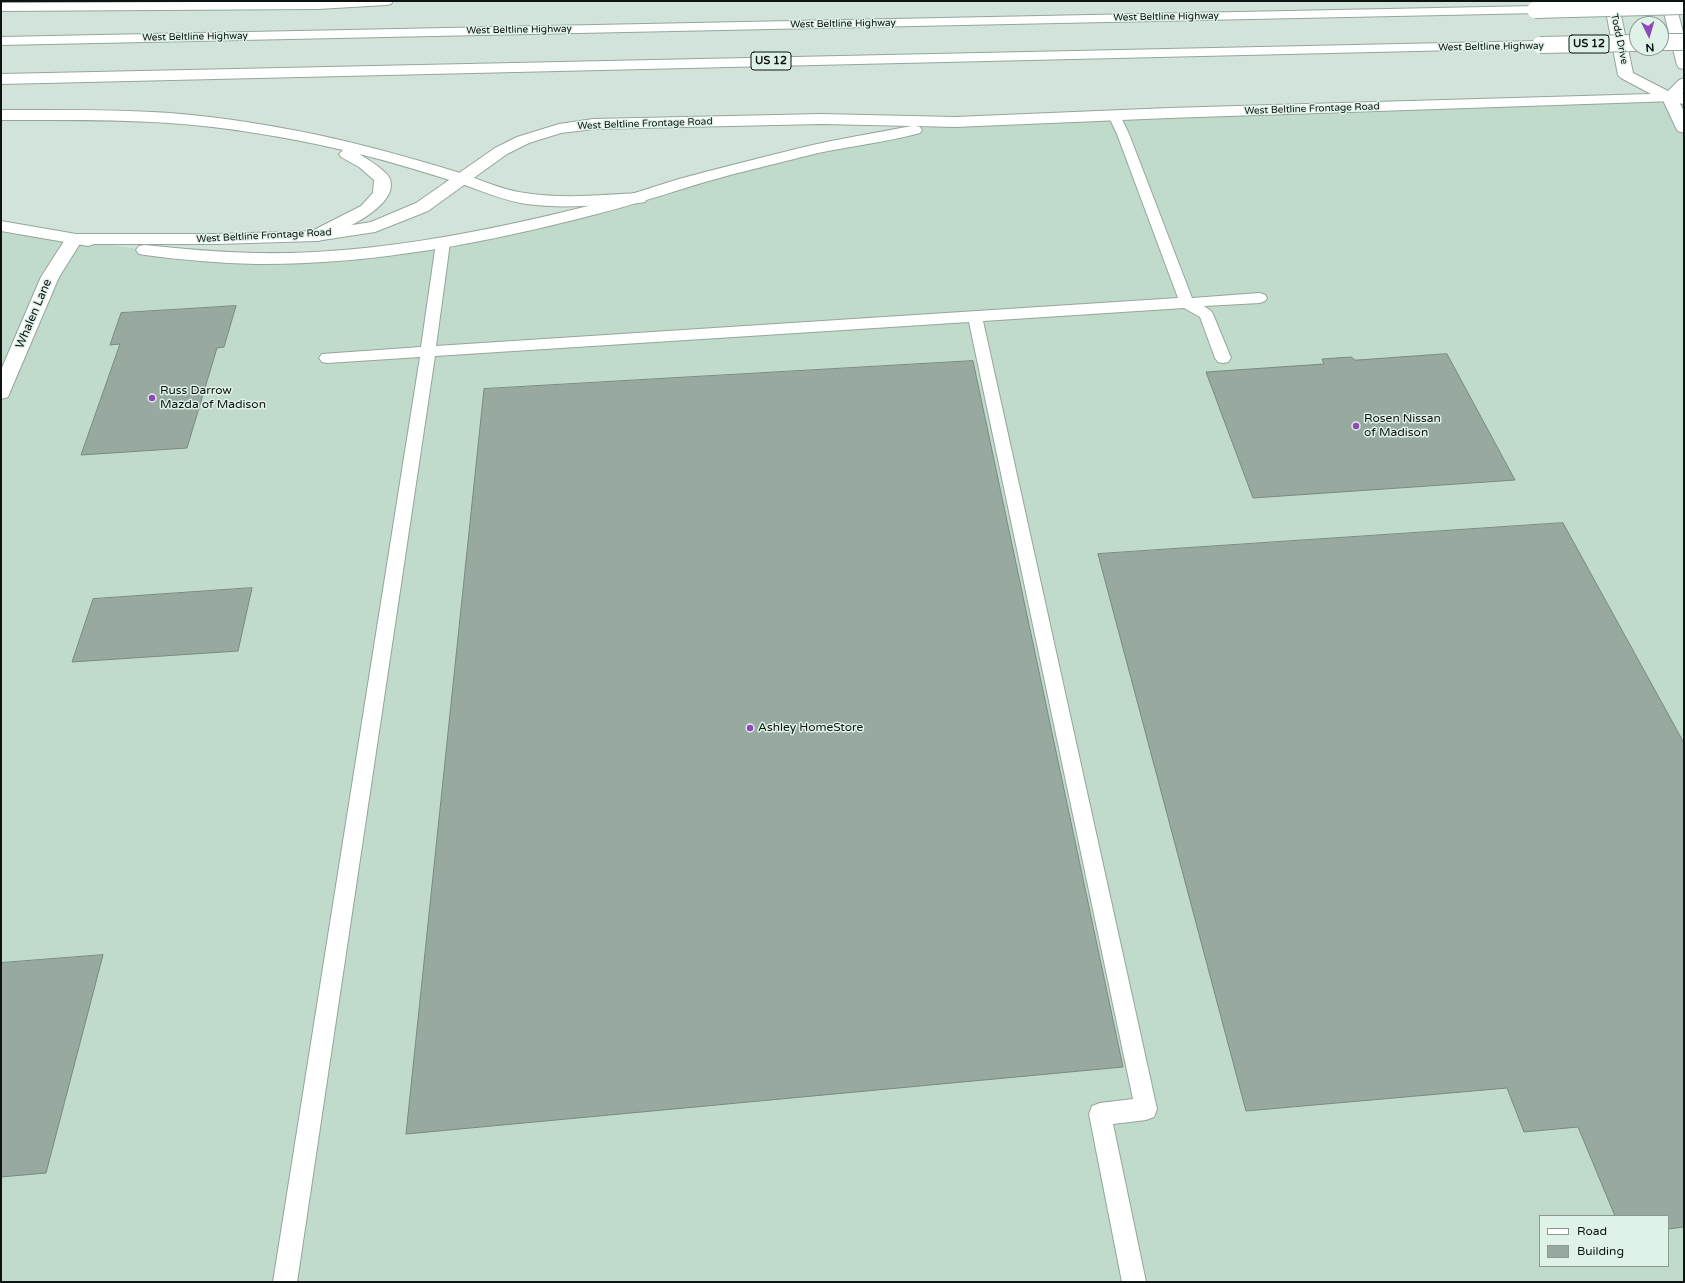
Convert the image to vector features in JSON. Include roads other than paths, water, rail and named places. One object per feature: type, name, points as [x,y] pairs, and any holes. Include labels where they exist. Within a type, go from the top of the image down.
[{"type":"main road","points":[[1,7],[318,5],[386,1]]},
{"type":"main road","name":"Todd Drive","points":[[1611,1],[1626,75],[1677,98]]},
{"type":"main road","points":[[1668,1],[1684,65]]},
{"type":"main road","name":"West Beltline Highway","points":[[1,41],[1684,6]]},
{"type":"main road","points":[[1669,42],[1684,42]]},
{"type":"main road","name":"West Beltline Highway","points":[[1,79],[1629,43]]},
{"type":"main road","points":[[1684,83],[1677,98],[1684,128]]},
{"type":"main road","name":"West Beltline Frontage Road","points":[[74,239],[216,239],[316,236],[375,227],[422,207],[463,180],[501,151],[523,140],[559,129],[593,124],[822,119],[955,122],[1114,115],[1677,98]]},
{"type":"main road","points":[[1,115],[97,115],[171,118],[224,124],[319,140],[400,161],[509,196],[544,200],[581,201],[639,198]]},
{"type":"main road","name":"West Beltline Frontage Road","points":[[1,226],[182,256],[272,258],[358,253],[443,243],[536,223],[639,198],[685,183],[789,155],[955,122]]},
{"type":"main road","points":[[316,236],[367,210],[381,194],[382,179],[365,164],[319,140]]},
{"type":"main road","name":"Whalen Lane","points":[[1,392],[50,277],[74,239]]},
{"type":"lane","points":[[1114,115],[1123,134],[1186,303],[1206,314],[1223,358]]},
{"type":"lane","points":[[286,1282],[442,261],[443,243]]},
{"type":"lane","points":[[327,358],[1260,298]]},
{"type":"lane","points":[[975,317],[1146,1109],[1100,1114],[1134,1282]]},
{"type":"place","name":"Russ Darrow Mazda of Madison","points":[[152,398]]},
{"type":"place","name":"Rosen Nissan of Madison","points":[[1356,426]]},
{"type":"place","name":"Ashley HomeStore","points":[[750,728]]}]
